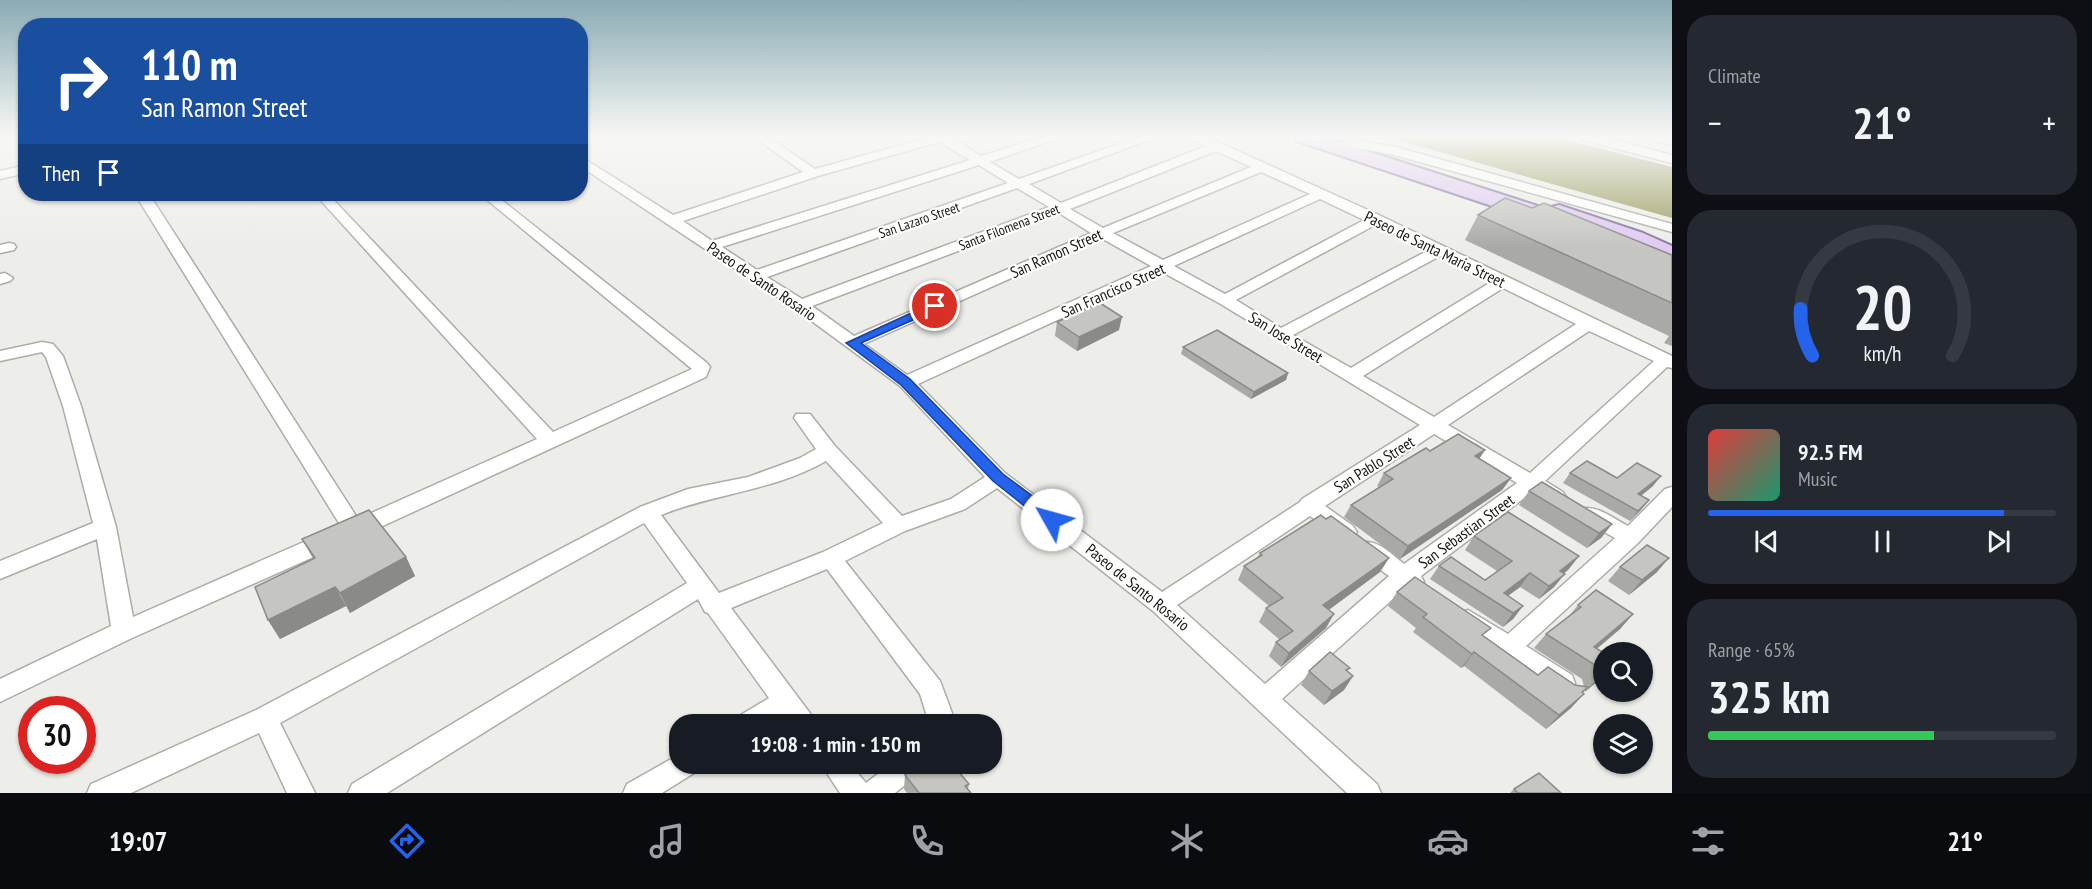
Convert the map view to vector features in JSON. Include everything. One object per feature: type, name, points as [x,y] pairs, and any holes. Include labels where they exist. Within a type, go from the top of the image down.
[{"type":"main road","points":[[1427,174],[1624,234],[1672,255]]},
{"type":"main road","points":[[1431,174],[1450,181]]},
{"type":"main road","points":[[1510,200],[1623,244],[1672,268]]},
{"type":"street","name":"Paseo de Santo Rosario","points":[[602,174],[800,305],[906,382],[998,478],[1161,604],[1367,793]]},
{"type":"street","points":[[673,220],[810,174]]},
{"type":"street","points":[[710,246],[944,174]]},
{"type":"street","name":"San Jose Street","points":[[1004,174],[1102,232],[1225,300],[1531,483],[1630,537]]},
{"type":"street","name":"San Lazaro Street","points":[[754,276],[1049,174]]},
{"type":"street","name":"Santa Filomena Street","points":[[800,305],[1146,174]]},
{"type":"street","name":"San Ramon Street","points":[[852,343],[1102,232],[1245,174]]},
{"type":"street","name":"Paseo de Santa Maria Street","points":[[1276,174],[1376,219],[1669,362]]},
{"type":"street","points":[[1478,174],[1672,228]]},
{"type":"street","name":"San Francisco Street","points":[[906,382],[1319,195]]},
{"type":"street","points":[[146,201],[354,530]]},
{"type":"street","points":[[327,201],[551,442]]},
{"type":"street","points":[[0,691],[124,631],[692,379],[700,373],[701,367],[495,201]]},
{"type":"street","points":[[1225,300],[1376,219]]},
{"type":"street","points":[[1281,335],[1440,250]]},
{"type":"street","points":[[1351,376],[1503,280]]},
{"type":"street","name":"San Pablo Street","points":[[1161,604],[1309,504],[1435,426],[1588,324]]},
{"type":"street","points":[[0,356],[42,346],[54,356],[72,406],[105,527],[124,631]]},
{"type":"street","name":"San Sebastian Street","points":[[1265,699],[1404,576],[1531,483],[1669,362]]},
{"type":"street","points":[[803,418],[828,451],[898,525]]},
{"type":"street","points":[[101,793],[131,786],[264,718],[646,512],[688,496],[751,483],[807,463],[828,451]]},
{"type":"street","points":[[362,793],[706,596],[831,558],[898,525],[958,504],[998,478]]},
{"type":"street","points":[[1509,647],[1630,537],[1672,494]]},
{"type":"street","points":[[1309,504],[1433,596]]},
{"type":"street","points":[[646,512],[795,714]]},
{"type":"street","points":[[0,570],[105,527]]},
{"type":"street","points":[[831,558],[931,689],[939,714]]},
{"type":"street","points":[[1452,609],[1572,689]]},
{"type":"street","points":[[765,714],[785,702]]},
{"type":"street","points":[[264,718],[301,793]]},
{"type":"street","points":[[637,793],[669,774]]},
{"type":"street","points":[[842,774],[857,793]]},
{"type":"street","points":[[874,793],[898,774]]},
{"type":"shaded area","points":[[1517,174],[1672,174],[1672,218]]},
{"type":"building","points":[[1505,198],[1532,208],[1544,203],[1672,255],[1672,303],[1478,215]]},
{"type":"building","points":[[1100,303],[1122,317],[1079,337],[1057,322]]},
{"type":"building","points":[[1217,330],[1288,373],[1254,392],[1183,347]]},
{"type":"building","points":[[1458,434],[1485,450],[1475,456],[1511,478],[1408,546],[1351,505],[1393,479],[1384,473],[1426,448],[1430,451]]},
{"type":"building","points":[[1587,461],[1617,478],[1637,463],[1661,476],[1638,494],[1649,500],[1638,511],[1570,473]]},
{"type":"building","points":[[1542,482],[1612,524],[1599,533],[1529,491]]},
{"type":"building","points":[[369,510],[406,557],[340,593],[335,587],[268,620],[255,587],[315,558],[302,539]]},
{"type":"building","points":[[1508,512],[1579,556],[1560,571],[1565,574],[1549,586],[1530,573],[1504,593],[1523,606],[1513,613],[1439,566],[1451,557],[1485,580],[1512,561],[1474,536]]},
{"type":"building","points":[[1321,515],[1326,519],[1331,516],[1389,558],[1323,605],[1334,614],[1289,653],[1276,642],[1293,631],[1266,608],[1283,598],[1244,566],[1262,555],[1260,553]]},
{"type":"building","points":[[1647,545],[1669,558],[1642,580],[1620,567]]},
{"type":"building","points":[[1415,577],[1491,628],[1482,635],[1538,675],[1548,667],[1575,685],[1588,687],[1582,692],[1584,694],[1559,715],[1423,617],[1427,614],[1397,592]]},
{"type":"building","points":[[1596,590],[1633,614],[1600,642],[1593,642],[1593,664],[1546,634],[1581,607],[1578,605]]},
{"type":"building","points":[[1330,652],[1350,668],[1346,670],[1353,676],[1332,691],[1309,671]]},
{"type":"building","points":[[1539,773],[1561,793],[1518,793],[1514,789]]},
{"type":"building","points":[[960,774],[969,784],[965,786],[971,793],[919,793],[905,775]]},
{"type":"route","points":[[935,306],[852,343],[906,382],[998,478],[1052,520]]}]
